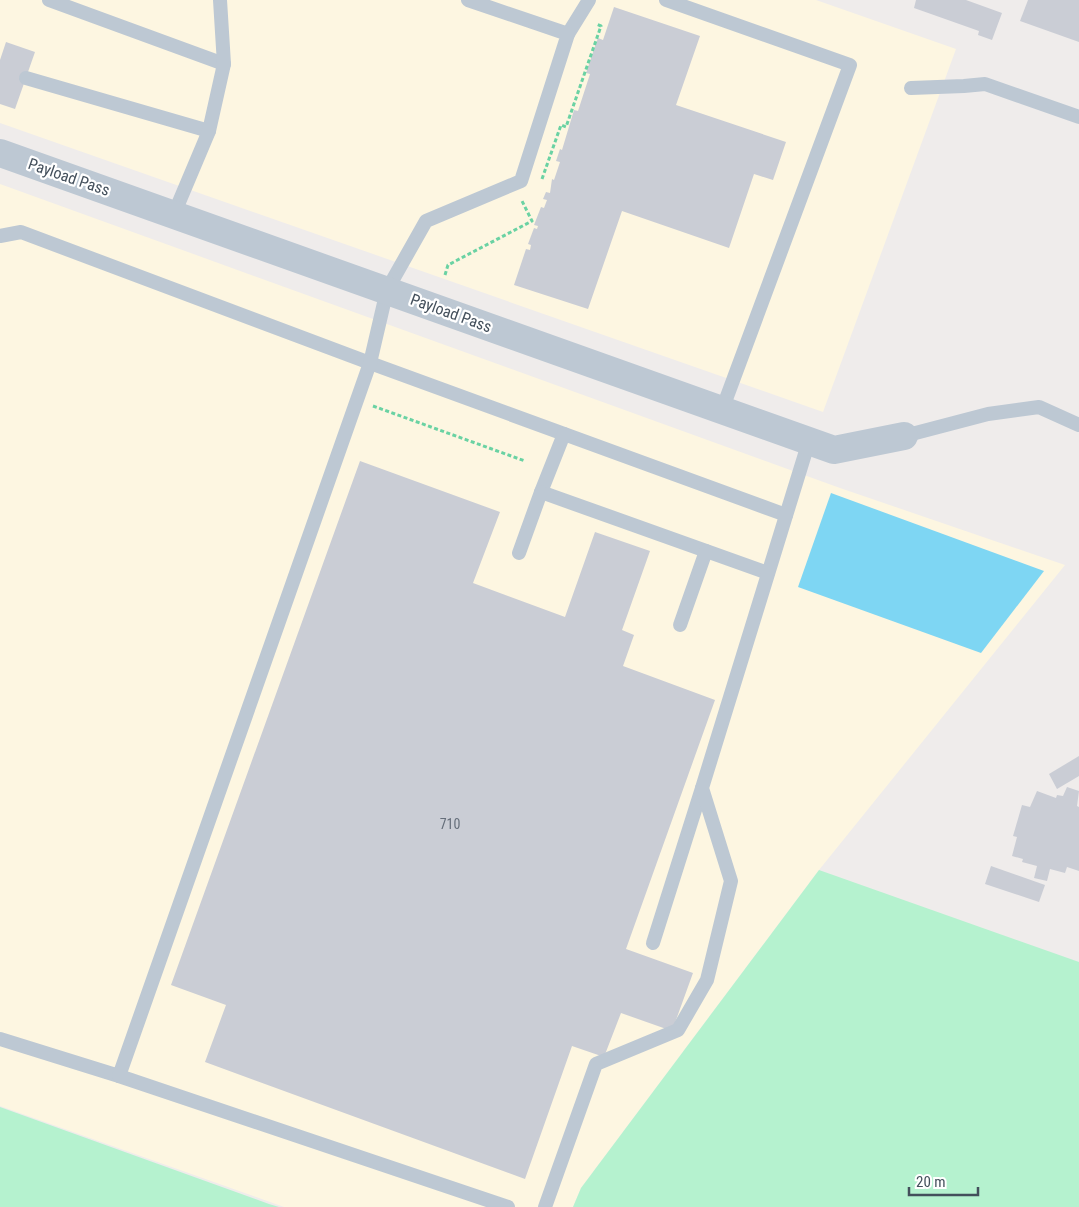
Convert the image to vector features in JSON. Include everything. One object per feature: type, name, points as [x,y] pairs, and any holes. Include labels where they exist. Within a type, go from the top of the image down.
[{"type":"street","name":"Payload Pass","points":[[0,153],[834,450],[904,436]]},
{"type":"lane","points":[[49,0],[224,64]]},
{"type":"lane","points":[[174,214],[209,131],[224,64],[220,0]]},
{"type":"lane","points":[[468,0],[568,34]]},
{"type":"lane","points":[[119,1076],[370,363],[387,290],[426,221],[520,181],[568,34],[589,0]]},
{"type":"lane","points":[[666,0],[850,65],[722,410]]},
{"type":"lane","points":[[26,78],[209,131]]},
{"type":"lane","points":[[911,88],[985,84],[1079,117]]},
{"type":"lane","points":[[0,236],[21,232],[370,363],[786,515]]},
{"type":"lane","points":[[904,436],[988,414],[1039,407],[1079,425]]},
{"type":"lane","points":[[519,553],[564,434]]},
{"type":"lane","points":[[653,943],[809,441]]},
{"type":"lane","points":[[541,492],[768,573]]},
{"type":"lane","points":[[680,625],[706,551]]},
{"type":"lane","points":[[546,1207],[596,1064],[678,1030],[707,980],[731,881],[702,788]]},
{"type":"lane","points":[[0,1040],[119,1076],[508,1207]]},
{"type":"path","points":[[370,405],[525,461]]},
{"type":"shaded area","points":[[0,0],[816,0],[956,49],[823,412],[0,123]]},
{"type":"shaded area","points":[[0,184],[840,488],[1065,565],[819,870],[581,1188],[573,1207],[284,1207],[0,1106]]},
{"type":"green space","points":[[819,870],[1079,962],[1079,1207],[573,1207],[581,1188]]},
{"type":"green space","points":[[0,1107],[269,1204],[279,1207],[0,1207]]},
{"type":"water","points":[[831,493],[1044,571],[981,653],[798,587]]},
{"type":"building","points":[[916,0],[966,0],[1002,13],[992,40],[978,35],[979,31],[914,8]]},
{"type":"building","points":[[1028,0],[1079,0],[1079,42],[1020,21]]},
{"type":"building","points":[[614,7],[700,36],[676,105],[786,142],[773,180],[754,174],[729,248],[622,211],[588,309],[514,285],[526,249],[530,250],[531,245],[528,244],[534,228],[537,229],[538,226],[534,225],[541,207],[544,208],[547,200],[543,199],[546,192],[550,193],[552,179],[554,180],[560,162],[556,161],[560,149],[562,150],[574,110],[578,111],[590,74],[586,73],[598,38],[603,40]]},
{"type":"building","points":[[6,42],[35,52],[15,109],[0,104],[0,60]]},
{"type":"building","points":[[360,461],[500,512],[473,583],[565,617],[595,532],[650,551],[622,630],[634,635],[623,666],[715,700],[626,949],[693,973],[672,1031],[621,1013],[604,1057],[572,1046],[525,1179],[205,1062],[226,1005],[171,985]]},
{"type":"building","points":[[1079,756],[1079,776],[1057,789],[1049,774]]},
{"type":"building","points":[[1067,787],[1079,791],[1077,806],[1079,807],[1079,871],[1067,867],[1065,873],[1050,869],[1047,881],[1034,878],[1037,866],[1022,862],[1023,859],[1012,856],[1017,837],[1013,836],[1022,805],[1030,807],[1037,791],[1056,798],[1057,795],[1063,796]]},
{"type":"building","points":[[991,866],[1045,885],[1039,902],[985,884]]}]
